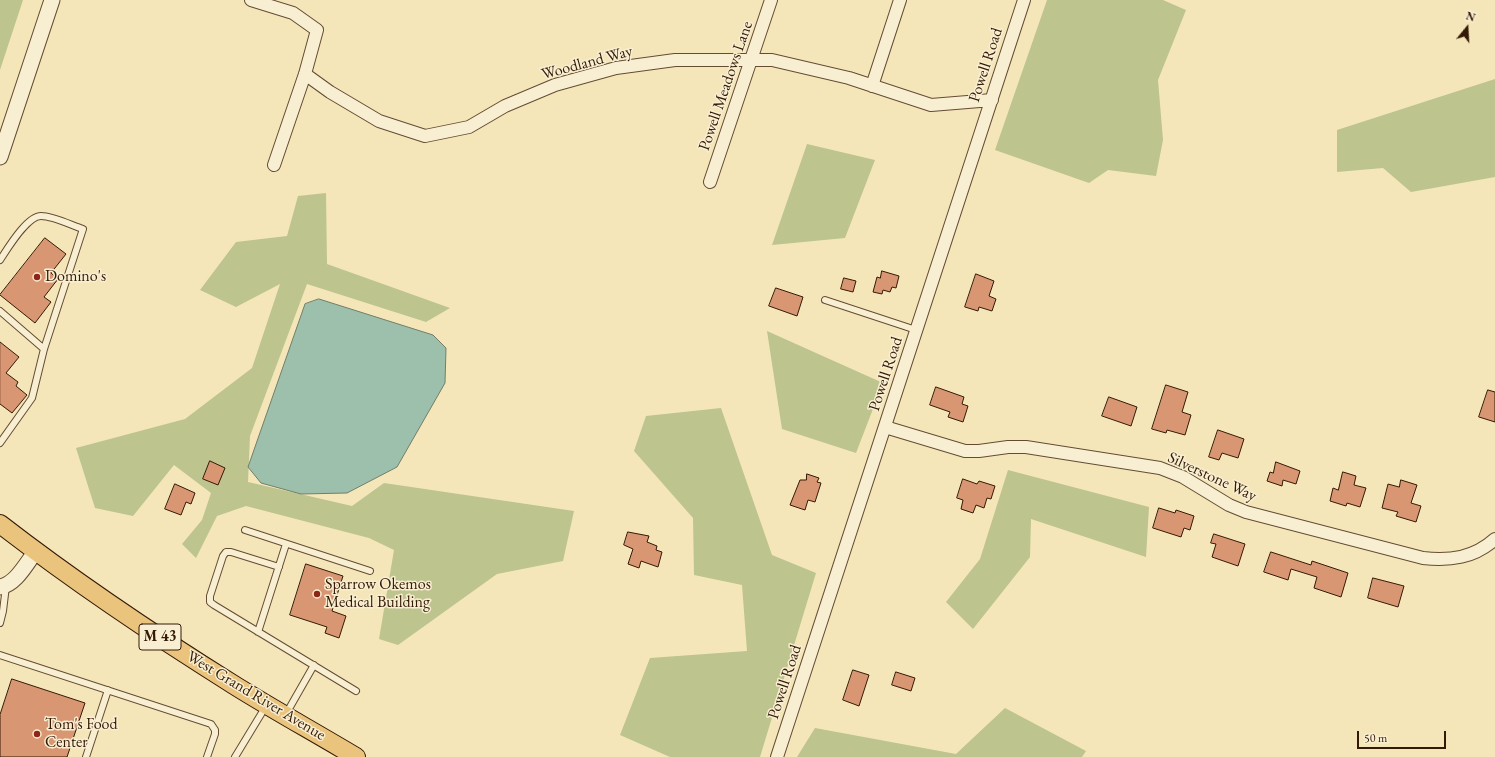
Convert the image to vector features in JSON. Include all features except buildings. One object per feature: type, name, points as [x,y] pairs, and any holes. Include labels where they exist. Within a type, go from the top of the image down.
[{"type":"main road","name":"West Grand River Avenue","points":[[0,524],[109,603],[233,684],[267,705],[286,714],[356,757]]},
{"type":"street","points":[[0,157],[52,0]]},
{"type":"street","points":[[251,0],[293,13],[317,30],[305,74],[274,165]]},
{"type":"street","name":"Powell Meadows Lane","points":[[710,182],[771,0]]},
{"type":"street","points":[[872,86],[900,0]]},
{"type":"street","name":"Powell Road","points":[[777,757],[1024,0]]},
{"type":"street","name":"Woodland Way","points":[[305,74],[330,92],[379,121],[425,136],[469,127],[505,106],[555,85],[616,68],[675,60],[772,60],[849,78],[931,105],[992,100]]},
{"type":"street","name":"Silverstone Way","points":[[885,427],[965,451],[1026,447],[1160,468],[1183,476],[1229,506],[1246,512],[1423,558],[1440,560],[1462,557],[1482,549],[1495,539]]},
{"type":"street","points":[[3,587],[13,580],[36,551]]},
{"type":"lane","points":[[0,260],[28,223],[36,217],[48,217],[83,229],[44,349],[32,398],[0,443]]},
{"type":"lane","points":[[825,300],[916,330]]},
{"type":"lane","points":[[0,311],[44,349]]},
{"type":"lane","points":[[246,530],[370,571]]},
{"type":"lane","points":[[258,632],[286,544]]},
{"type":"lane","points":[[279,567],[231,552],[226,552],[223,556],[212,590],[210,599],[212,604],[356,690]]},
{"type":"lane","points":[[0,623],[3,611],[3,587]]},
{"type":"lane","points":[[0,655],[211,724],[215,730],[215,734],[207,757]]},
{"type":"lane","points":[[286,714],[314,665]]},
{"type":"lane","points":[[86,757],[108,690]]},
{"type":"lane","points":[[235,757],[267,705]]},
{"type":"shaded area","points":[[0,0],[23,0],[0,70]]},
{"type":"shaded area","points":[[1047,0],[1163,0],[1186,10],[1158,80],[1163,140],[1156,176],[1108,170],[1089,183],[995,150]]},
{"type":"shaded area","points":[[1495,79],[1495,177],[1411,192],[1383,168],[1337,172],[1337,130]]},
{"type":"shaded area","points":[[807,144],[875,160],[845,238],[772,245]]},
{"type":"shaded area","points":[[326,193],[327,264],[450,308],[426,322],[307,284],[250,436],[248,482],[352,506],[384,483],[574,511],[563,561],[497,574],[398,645],[379,639],[394,550],[369,538],[246,506],[217,516],[196,558],[182,544],[202,520],[211,493],[174,465],[133,516],[95,508],[76,448],[185,419],[252,368],[280,284],[236,307],[200,290],[236,242],[287,236],[298,196]]},
{"type":"shaded area","points":[[319,299],[433,335],[446,348],[445,383],[397,467],[347,493],[301,494],[261,483],[248,467],[305,304]]},
{"type":"shaded area","points":[[767,331],[883,383],[856,453],[782,429]]},
{"type":"shaded area","points":[[721,408],[772,555],[816,573],[760,757],[670,757],[620,735],[650,658],[747,651],[742,585],[694,575],[693,518],[634,451],[646,416]]},
{"type":"shaded area","points":[[1008,470],[1149,507],[1146,557],[1031,519],[1030,557],[973,629],[946,602],[980,559]]},
{"type":"shaded area","points":[[1005,708],[1086,751],[1082,757],[797,757],[815,728],[956,754]]},
{"type":"place","name":"Domino's","points":[[37,277]]},
{"type":"place","name":"Sparrow Okemos Medical Building","points":[[317,594]]},
{"type":"place","name":"Tom's Food Center","points":[[37,734]]}]
